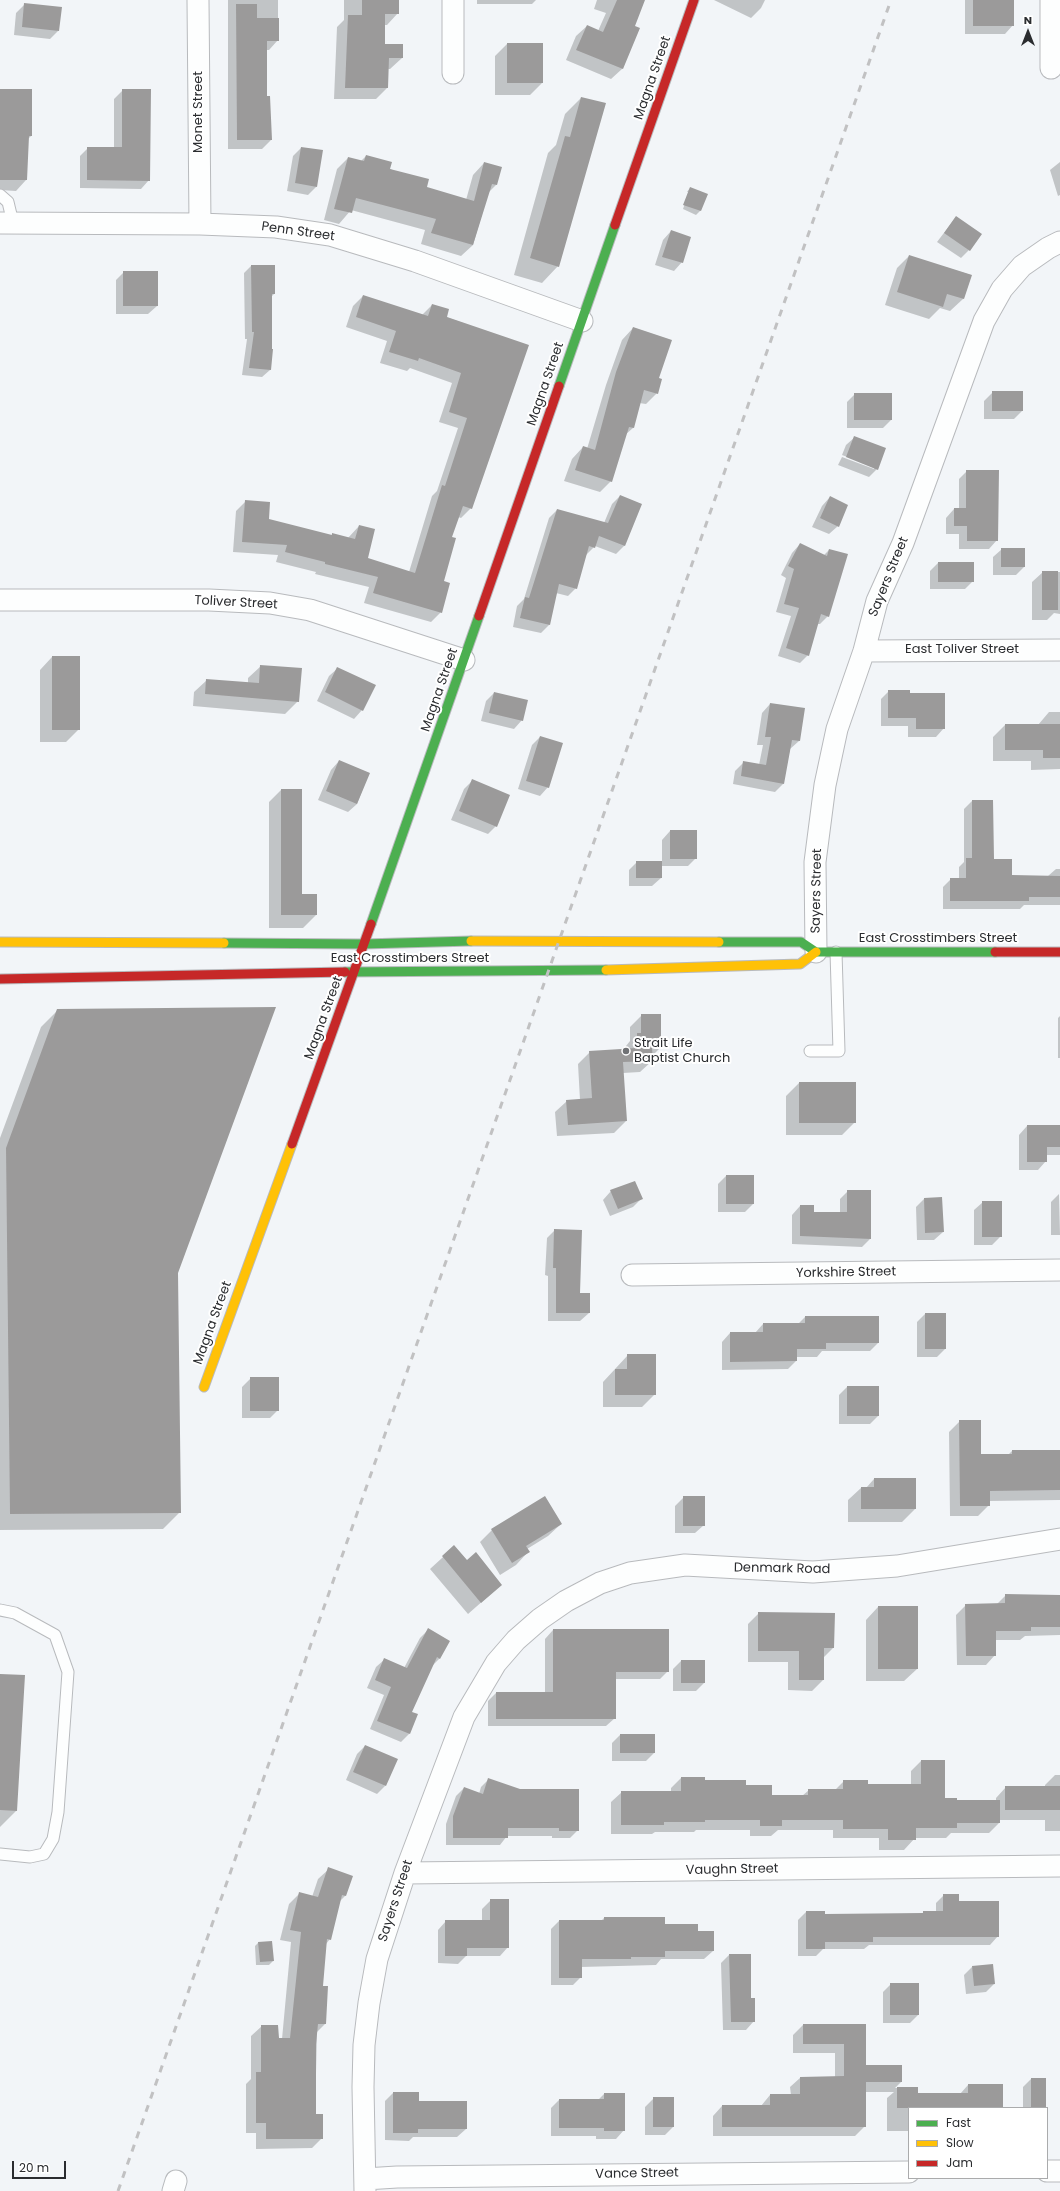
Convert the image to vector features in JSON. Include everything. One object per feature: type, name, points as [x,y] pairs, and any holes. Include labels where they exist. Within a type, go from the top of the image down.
[{"type":"main road","name":"Magna Street","points":[[204,1386],[354,973],[694,0]]},
{"type":"main road","name":"East Crosstimbers Street","points":[[0,942],[364,944],[461,941],[801,942],[826,952],[1060,952]]},
{"type":"main road","name":"East Crosstimbers Street","points":[[0,979],[563,971],[800,964],[826,952]]},
{"type":"street","name":"Monet Street","points":[[198,0],[200,224]]},
{"type":"street","points":[[453,0],[453,73]]},
{"type":"street","points":[[1051,0],[1051,68]]},
{"type":"street","name":"Penn Street","points":[[6,223],[200,224],[276,228],[330,235],[415,261],[582,321]]},
{"type":"street","name":"Sayers Street","points":[[826,952],[815,862],[825,785],[838,730],[864,651],[877,601],[903,544],[984,321],[1002,289],[1022,266],[1048,248],[1060,242]]},
{"type":"street","name":"Toliver Street","points":[[0,600],[209,600],[270,603],[310,610],[464,660]]},
{"type":"street","name":"East Toliver Street","points":[[864,651],[1060,650]]},
{"type":"street","name":"Yorkshire Street","points":[[632,1275],[1060,1270]]},
{"type":"street","name":"Denmark Road","points":[[520,1636],[540,1619],[566,1601],[600,1583],[630,1572],[685,1565],[813,1572],[890,1567],[1060,1539]]},
{"type":"street","name":"Sayers Street","points":[[365,2185],[363,2087],[364,2045],[369,2003],[377,1959],[405,1873],[464,1718],[496,1663],[520,1636]]},
{"type":"street","name":"Vaughn Street","points":[[405,1873],[1060,1866]]},
{"type":"street","points":[[1048,2171],[1060,2170]]},
{"type":"street","name":"Vance Street","points":[[365,2185],[397,2177],[908,2172]]},
{"type":"lane","points":[[0,195],[8,202],[6,223]]},
{"type":"lane","points":[[810,1052],[838,1052],[826,952]]},
{"type":"lane","points":[[0,1610],[15,1613],[55,1635],[68,1672],[58,1812],[53,1839],[44,1854],[30,1857],[0,1854]]},
{"type":"building","points":[[362,0],[399,0],[399,14],[385,14],[385,44],[403,44],[403,58],[389,58],[388,88],[345,88],[348,15],[362,15]]},
{"type":"building","points":[[617,0],[645,0],[635,26],[640,28],[623,69],[576,50],[587,25],[603,32]]},
{"type":"building","points":[[973,0],[1014,0],[1014,26],[973,26]]},
{"type":"building","points":[[24,3],[62,7],[59,31],[22,27]]},
{"type":"building","points":[[236,4],[257,4],[257,18],[279,18],[279,41],[267,41],[267,96],[270,96],[272,140],[237,140]]},
{"type":"building","points":[[507,43],[543,43],[543,83],[507,83]]},
{"type":"building","points":[[0,89],[32,89],[32,136],[29,136],[27,180],[0,180]]},
{"type":"building","points":[[122,89],[151,89],[150,181],[87,180],[87,147],[122,147]]},
{"type":"building","points":[[581,97],[606,103],[559,267],[530,258],[565,136],[570,137]]},
{"type":"building","points":[[301,147],[323,150],[317,187],[295,183]]},
{"type":"building","points":[[366,155],[392,162],[390,169],[429,179],[427,187],[474,201],[484,162],[502,167],[497,185],[492,184],[473,245],[431,233],[436,219],[356,198],[352,213],[334,209],[348,157],[364,161]]},
{"type":"building","points":[[690,187],[708,194],[701,211],[683,205]]},
{"type":"building","points":[[956,216],[982,234],[970,251],[944,233]]},
{"type":"building","points":[[671,230],[691,237],[683,263],[662,257]]},
{"type":"building","points":[[909,255],[972,275],[964,299],[947,294],[943,307],[897,292]]},
{"type":"building","points":[[251,265],[275,265],[275,294],[272,294],[273,349],[271,370],[249,368],[254,332],[252,332]]},
{"type":"building","points":[[123,271],[158,271],[158,306],[123,306]]},
{"type":"building","points":[[363,295],[428,316],[432,304],[449,309],[447,317],[529,345],[472,509],[463,506],[452,537],[456,538],[444,581],[450,583],[442,613],[373,593],[378,577],[325,564],[325,562],[285,552],[287,545],[242,542],[245,500],[270,502],[269,519],[332,535],[332,533],[355,539],[359,525],[375,529],[368,558],[415,573],[442,485],[445,486],[467,418],[449,412],[461,373],[419,358],[418,361],[389,352],[396,331],[356,317]]},
{"type":"building","points":[[633,327],[672,340],[659,378],[662,379],[658,394],[644,390],[634,428],[629,427],[612,482],[575,470],[583,446],[595,450],[616,372]]},
{"type":"building","points":[[992,391],[1023,391],[1023,411],[992,411]]},
{"type":"building","points":[[854,393],[892,393],[892,420],[854,420]]},
{"type":"building","points":[[854,436],[886,448],[878,470],[846,457]]},
{"type":"building","points":[[966,470],[999,470],[998,541],[967,541],[967,526],[954,526],[954,508],[966,508]]},
{"type":"building","points":[[620,495],[642,504],[625,546],[599,536],[595,548],[589,546],[577,589],[559,584],[550,625],[520,618],[525,597],[529,598],[557,509],[608,523]]},
{"type":"building","points":[[830,496],[848,505],[839,527],[820,518]]},
{"type":"building","points":[[800,543],[827,556],[829,549],[848,554],[829,617],[821,614],[809,656],[786,648],[799,608],[784,604],[794,569],[788,566]]},
{"type":"building","points":[[1001,548],[1025,548],[1025,567],[1001,567]]},
{"type":"building","points":[[938,562],[974,562],[974,582],[938,582]]},
{"type":"building","points":[[1042,571],[1058,571],[1058,610],[1042,610]]},
{"type":"building","points":[[52,656],[80,656],[80,730],[52,730]]},
{"type":"building","points":[[260,665],[302,668],[299,702],[205,694],[206,679],[259,683]]},
{"type":"building","points":[[337,667],[376,685],[363,711],[325,692]]},
{"type":"building","points":[[888,690],[910,690],[910,693],[945,693],[945,729],[916,729],[916,718],[888,718]]},
{"type":"building","points":[[494,692],[528,700],[523,721],[489,713]]},
{"type":"building","points":[[770,703],[805,708],[800,741],[792,740],[784,784],[741,776],[743,761],[766,765],[771,737],[765,737]]},
{"type":"building","points":[[1005,724],[1060,724],[1060,758],[1043,758],[1043,750],[1005,750]]},
{"type":"building","points":[[540,736],[563,743],[549,788],[526,781]]},
{"type":"building","points":[[339,760],[370,773],[357,804],[326,791]]},
{"type":"building","points":[[472,779],[510,795],[497,827],[459,811]]},
{"type":"building","points":[[281,789],[302,789],[302,894],[317,894],[317,915],[281,915]]},
{"type":"building","points":[[972,800],[993,800],[994,859],[1012,859],[1012,875],[1060,876],[1060,897],[1029,897],[1029,901],[950,901],[950,878],[966,878],[966,858],[972,858]]},
{"type":"building","points":[[670,830],[697,830],[697,859],[670,859]]},
{"type":"building","points":[[636,861],[662,861],[662,878],[636,878]]},
{"type":"building","points":[[276,1007],[178,1273],[181,1513],[10,1514],[6,1148],[57,1009]]},
{"type":"building","points":[[641,1014],[661,1014],[661,1048],[652,1048],[653,1061],[623,1062],[627,1121],[568,1125],[566,1100],[592,1098],[589,1051],[637,1048],[637,1033],[641,1033]]},
{"type":"building","points":[[799,1082],[856,1082],[856,1123],[799,1123]]},
{"type":"building","points":[[1027,1125],[1060,1125],[1060,1147],[1047,1147],[1047,1162],[1027,1162]]},
{"type":"building","points":[[726,1175],[754,1175],[754,1204],[726,1204]]},
{"type":"building","points":[[635,1181],[643,1199],[618,1209],[610,1190]]},
{"type":"building","points":[[847,1190],[871,1190],[871,1239],[800,1236],[800,1205],[814,1205],[814,1212],[847,1212]]},
{"type":"building","points":[[942,1197],[944,1232],[925,1233],[924,1198]]},
{"type":"building","points":[[982,1201],[1002,1201],[1002,1237],[982,1237]]},
{"type":"building","points":[[554,1229],[582,1230],[580,1293],[590,1293],[590,1313],[556,1313],[556,1268],[553,1268]]},
{"type":"building","points":[[925,1313],[946,1313],[946,1349],[925,1349]]},
{"type":"building","points":[[805,1316],[879,1316],[879,1343],[826,1343],[826,1349],[797,1349],[797,1361],[730,1362],[730,1332],[763,1332],[763,1323],[805,1323]]},
{"type":"building","points":[[627,1354],[656,1354],[656,1395],[615,1395],[615,1369],[627,1369]]},
{"type":"building","points":[[250,1377],[279,1377],[279,1411],[250,1411]]},
{"type":"building","points":[[847,1386],[879,1386],[879,1416],[847,1416]]},
{"type":"building","points":[[959,1420],[981,1420],[981,1454],[1012,1454],[1012,1450],[1060,1450],[1060,1490],[990,1491],[990,1506],[960,1506]]},
{"type":"building","points":[[874,1478],[916,1478],[916,1509],[861,1509],[861,1487],[874,1487]]},
{"type":"building","points":[[545,1496],[562,1524],[526,1546],[530,1552],[512,1563],[491,1529]]},
{"type":"building","points":[[683,1496],[705,1496],[705,1526],[683,1526]]},
{"type":"building","points":[[454,1545],[467,1560],[476,1552],[502,1585],[481,1603],[442,1556]]},
{"type":"building","points":[[1005,1594],[1060,1595],[1060,1627],[1031,1627],[1031,1631],[996,1631],[996,1656],[966,1656],[965,1604],[1005,1603]]},
{"type":"building","points":[[878,1606],[918,1606],[918,1669],[878,1669]]},
{"type":"building","points":[[758,1612],[835,1613],[834,1648],[824,1648],[824,1680],[799,1680],[799,1651],[758,1651]]},
{"type":"building","points":[[428,1628],[450,1641],[440,1659],[437,1657],[412,1712],[418,1714],[410,1734],[377,1721],[391,1687],[375,1680],[384,1658],[407,1668]]},
{"type":"building","points":[[553,1629],[669,1629],[669,1672],[616,1672],[616,1719],[496,1719],[496,1692],[553,1692]]},
{"type":"building","points":[[681,1660],[705,1660],[705,1683],[681,1683]]},
{"type":"building","points":[[0,1674],[25,1675],[17,1811],[0,1810]]},
{"type":"building","points":[[620,1734],[655,1734],[655,1753],[620,1753]]},
{"type":"building","points":[[365,1745],[398,1759],[386,1786],[353,1772]]},
{"type":"building","points":[[921,1760],[945,1760],[945,1798],[957,1798],[957,1800],[1000,1800],[1000,1823],[957,1823],[957,1828],[916,1828],[916,1840],[888,1840],[888,1829],[843,1829],[843,1820],[782,1820],[782,1826],[760,1826],[760,1820],[705,1820],[705,1822],[664,1822],[664,1825],[621,1825],[621,1791],[681,1791],[681,1777],[705,1777],[705,1780],[746,1780],[746,1785],[772,1785],[772,1795],[808,1795],[808,1789],[843,1789],[843,1780],[868,1780],[868,1784],[921,1784]]},
{"type":"building","points":[[488,1778],[520,1789],[579,1789],[579,1831],[559,1831],[559,1828],[508,1828],[508,1838],[453,1838],[453,1816],[464,1787],[483,1794]]},
{"type":"building","points":[[1005,1786],[1060,1786],[1060,1810],[1005,1810]]},
{"type":"building","points":[[328,1867],[353,1876],[346,1896],[342,1895],[331,1940],[327,1939],[323,1986],[328,1986],[326,2024],[318,2024],[316,2044],[316,2114],[323,2114],[323,2139],[266,2139],[266,2123],[256,2123],[256,2072],[261,2072],[261,2025],[278,2025],[279,2038],[290,2038],[301,1932],[290,1930],[299,1892],[318,1897]]},
{"type":"building","points":[[943,1894],[959,1894],[959,1901],[999,1901],[999,1937],[873,1937],[873,1942],[825,1942],[825,1949],[806,1949],[806,1911],[825,1911],[825,1914],[923,1913],[923,1911],[943,1911]]},
{"type":"building","points":[[490,1899],[509,1899],[509,1948],[467,1948],[467,1956],[445,1956],[445,1920],[490,1920]]},
{"type":"building","points":[[604,1917],[665,1917],[665,1924],[698,1924],[698,1931],[714,1931],[714,1951],[665,1951],[665,1957],[582,1959],[582,1978],[559,1978],[559,1920],[604,1920]]},
{"type":"building","points":[[272,1941],[274,1961],[260,1962],[258,1942]]},
{"type":"building","points":[[729,1954],[751,1954],[751,1998],[755,1998],[755,2022],[731,2022]]},
{"type":"building","points":[[993,1964],[995,1984],[974,1986],[972,1966]]},
{"type":"building","points":[[890,1983],[919,1983],[919,2015],[890,2015]]},
{"type":"building","points":[[803,2024],[866,2024],[866,2065],[902,2065],[902,2082],[866,2082],[866,2127],[722,2127],[722,2105],[770,2105],[770,2094],[800,2094],[800,2077],[844,2076],[844,2044],[803,2044]]},
{"type":"building","points":[[1031,2078],[1046,2078],[1046,2107],[1031,2107]]},
{"type":"building","points":[[968,2084],[1003,2084],[1003,2107],[897,2108],[897,2087],[918,2087],[918,2093],[968,2093]]},
{"type":"building","points":[[393,2092],[419,2092],[419,2101],[467,2101],[467,2129],[418,2129],[418,2133],[393,2133]]},
{"type":"building","points":[[604,2093],[625,2093],[625,2131],[604,2131],[604,2128],[559,2128],[559,2099],[604,2099]]},
{"type":"building","points":[[653,2097],[674,2097],[674,2127],[653,2127]]},
{"type":"railway","points":[[118,2191],[891,0]]},
{"type":"traffic: fast","points":[[559,386],[615,225]]},
{"type":"traffic: fast","points":[[371,924],[479,616]]},
{"type":"traffic: fast","points":[[224,943],[364,944],[471,941]]},
{"type":"traffic: fast","points":[[719,942],[801,942],[816,952],[995,952]]},
{"type":"traffic: fast","points":[[345,972],[606,970]]},
{"type":"traffic: slow","points":[[471,941],[719,942]]},
{"type":"traffic: slow","points":[[0,942],[224,943]]},
{"type":"traffic: slow","points":[[606,970],[800,964],[816,952]]},
{"type":"traffic: slow","points":[[204,1387],[292,1144]]},
{"type":"traffic: jam","points":[[615,225],[694,0]]},
{"type":"traffic: jam","points":[[479,616],[559,386]]},
{"type":"traffic: jam","points":[[292,1144],[371,924]]},
{"type":"traffic: jam","points":[[995,952],[1060,952]]},
{"type":"traffic: jam","points":[[0,979],[345,972]]},
{"type":"place","name":"Strait Life Baptist Church","points":[[626,1051]]}]
